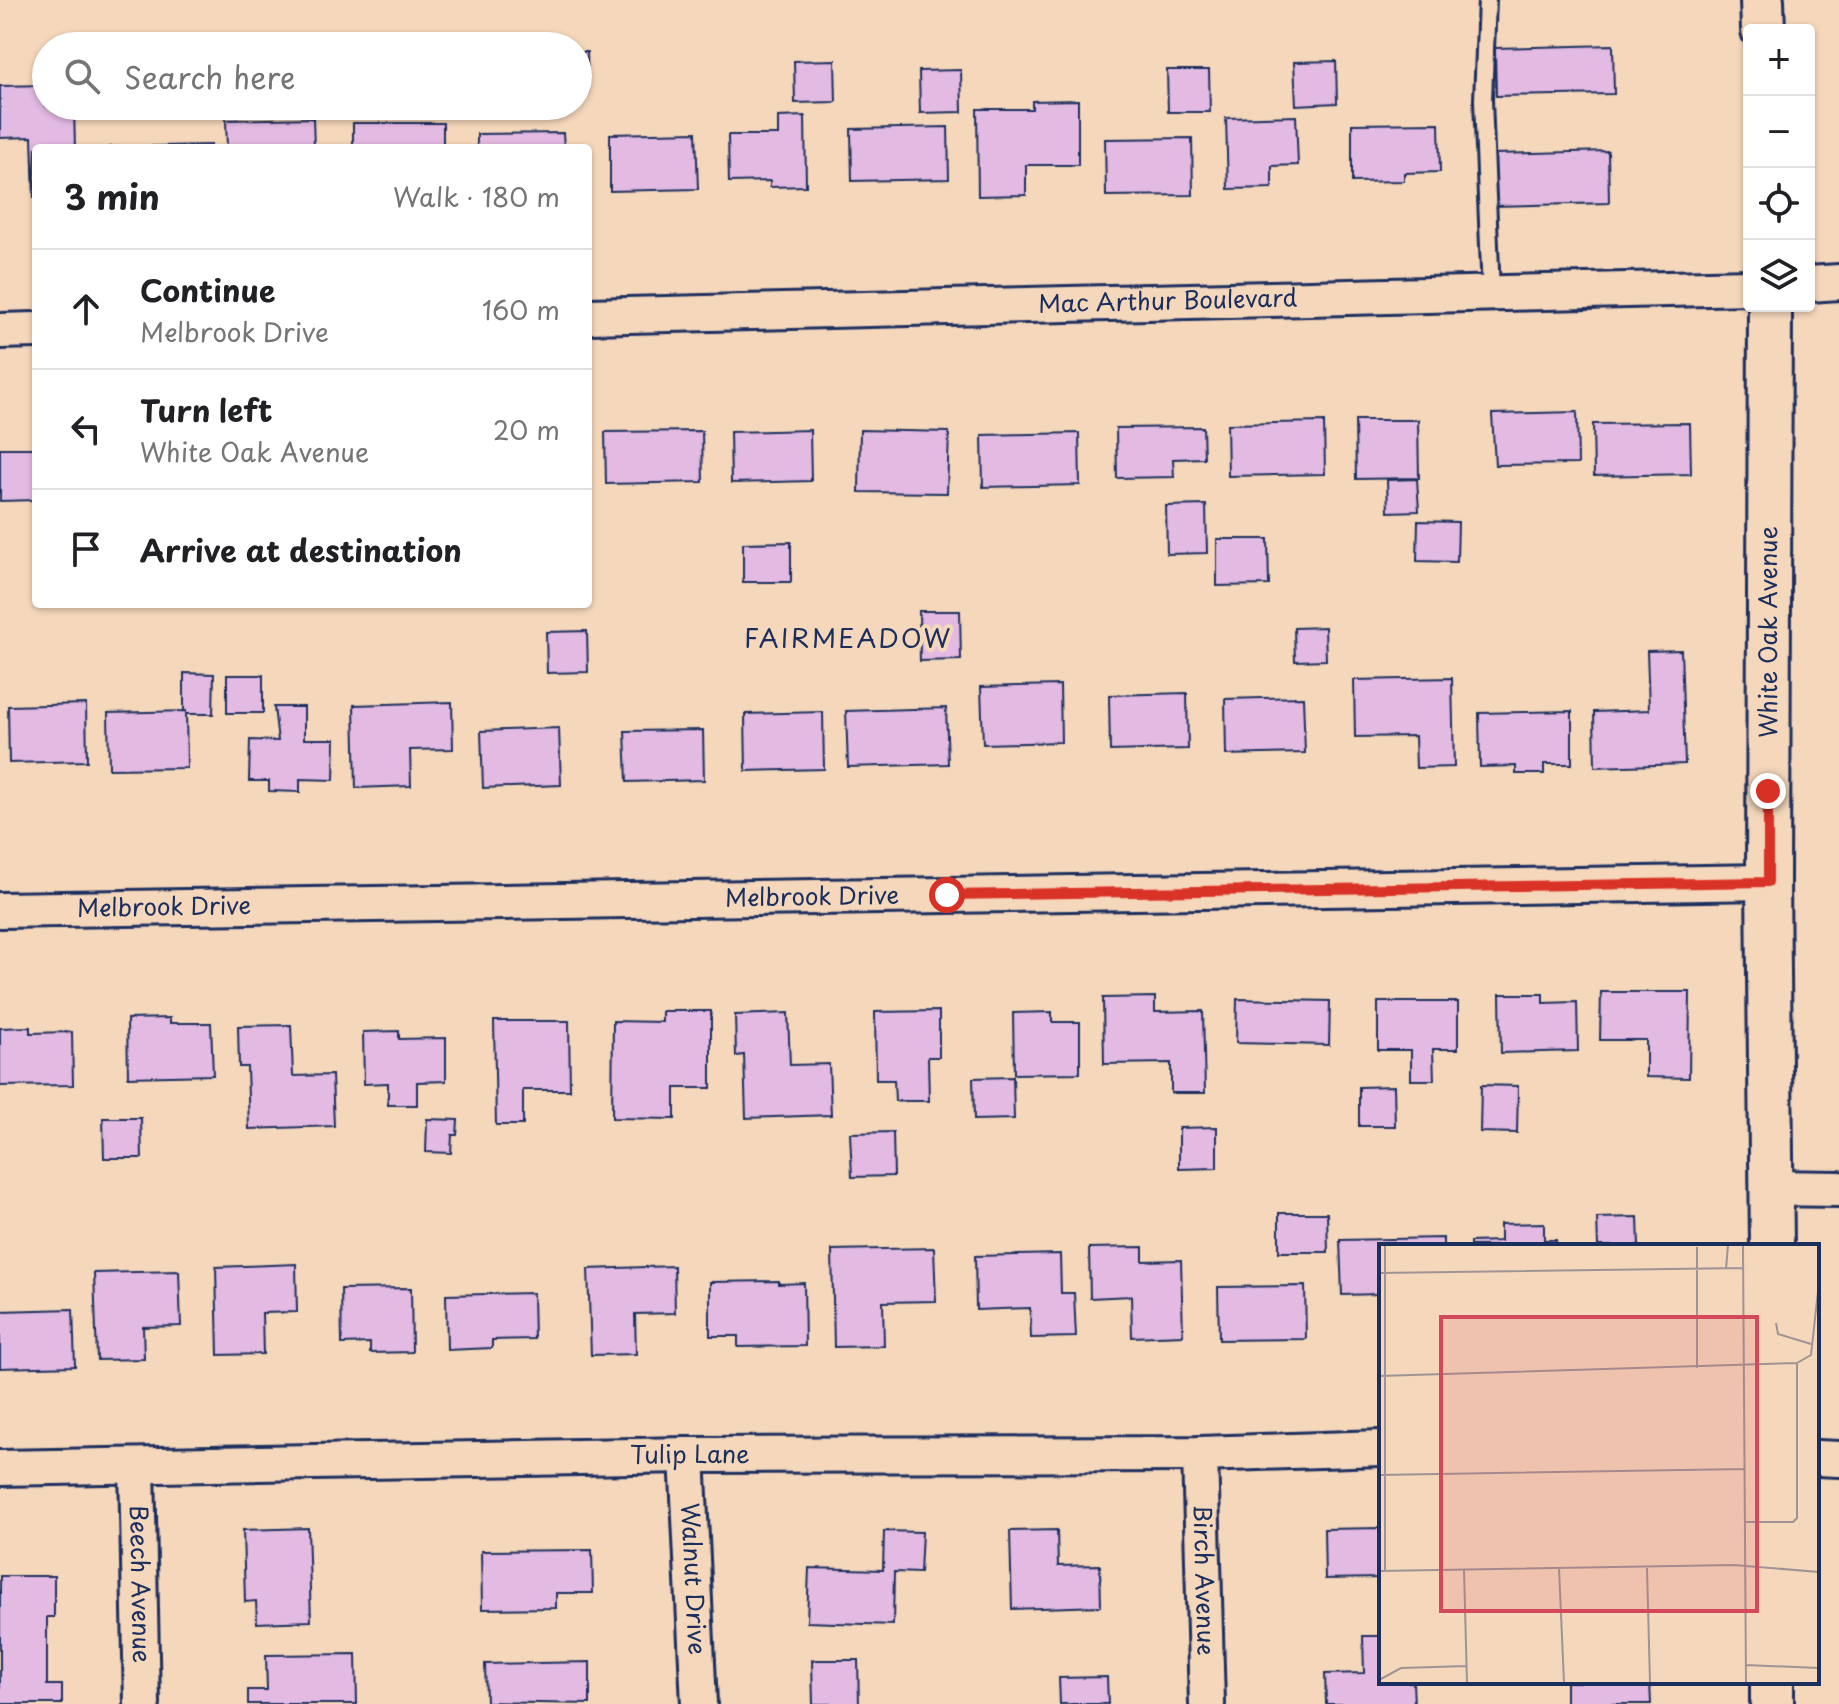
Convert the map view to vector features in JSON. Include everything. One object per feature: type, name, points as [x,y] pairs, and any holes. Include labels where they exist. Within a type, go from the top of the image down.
[{"type":"street","points":[[1762,0],[1763,24]]},
{"type":"street","points":[[1815,284],[1839,282]]},
{"type":"street","name":"Mac Arthur Boulevard","points":[[592,316],[1743,287]]},
{"type":"street","name":"White Oak Avenue","points":[[1770,312],[1768,882],[1772,1244]]},
{"type":"street","points":[[0,331],[32,330]]},
{"type":"street","name":"Melbrook Drive","points":[[0,910],[1768,882]]},
{"type":"street","points":[[1772,1188],[1839,1189]]},
{"type":"street","name":"Tulip Lane","points":[[0,1468],[687,1455],[1200,1454],[1379,1448]]},
{"type":"street","name":"Birch Avenue","points":[[1200,1454],[1207,1704]]},
{"type":"street","name":"Walnut Drive","points":[[687,1455],[699,1704]]},
{"type":"street","points":[[1819,1458],[1839,1459]]},
{"type":"street","name":"Beech Avenue","points":[[137,1466],[142,1704]]},
{"type":"lane","points":[[1487,0],[1483,100],[1491,294]]},
{"type":"building","points":[[1613,45],[1614,94],[1496,96],[1495,48]]},
{"type":"building","points":[[835,60],[836,102],[795,103],[794,61]]},
{"type":"building","points":[[1336,61],[1337,103],[1296,105],[1294,62]]},
{"type":"building","points":[[961,70],[962,112],[920,113],[919,71]]},
{"type":"building","points":[[1167,70],[1209,70],[1210,112],[1168,112]]},
{"type":"building","points":[[32,85],[32,120],[74,120],[75,144],[32,144],[32,137],[0,138],[0,86]]},
{"type":"building","points":[[1078,100],[1078,165],[1026,165],[1026,195],[978,196],[977,109],[1032,109],[1032,101]]},
{"type":"building","points":[[805,116],[806,186],[770,187],[770,181],[729,182],[728,135],[778,135],[778,117]]},
{"type":"building","points":[[1296,116],[1298,165],[1272,166],[1272,188],[1228,189],[1226,118]]},
{"type":"building","points":[[226,120],[313,120],[314,144],[227,144]]},
{"type":"building","points":[[353,123],[443,123],[443,144],[353,144]]},
{"type":"building","points":[[1439,123],[1440,172],[1404,173],[1404,181],[1352,182],[1352,124]]},
{"type":"building","points":[[948,127],[949,179],[852,181],[851,129]]},
{"type":"building","points":[[696,132],[698,189],[610,191],[610,134]]},
{"type":"building","points":[[563,133],[564,144],[477,144],[477,134]]},
{"type":"building","points":[[1192,138],[1193,195],[1106,196],[1105,139]]},
{"type":"building","points":[[1608,151],[1609,203],[1494,206],[1493,154]]},
{"type":"building","points":[[1577,412],[1578,464],[1495,465],[1492,414]]},
{"type":"building","points":[[1355,420],[1418,420],[1419,478],[1356,479]]},
{"type":"building","points":[[1324,422],[1325,474],[1228,476],[1227,424]]},
{"type":"building","points":[[1690,423],[1691,474],[1594,476],[1593,424]]},
{"type":"building","points":[[1203,427],[1204,458],[1173,459],[1174,477],[1117,478],[1116,428]]},
{"type":"building","points":[[810,430],[811,481],[731,483],[730,432]]},
{"type":"building","points":[[860,430],[949,432],[947,493],[859,492]]},
{"type":"building","points":[[702,431],[703,482],[606,484],[605,432]]},
{"type":"building","points":[[1079,433],[1080,485],[983,487],[982,435]]},
{"type":"building","points":[[0,448],[32,448],[32,500],[0,501]]},
{"type":"building","points":[[1417,479],[1419,511],[1388,512],[1387,480]]},
{"type":"building","points":[[1206,505],[1207,553],[1167,554],[1166,506]]},
{"type":"building","points":[[1418,521],[1458,522],[1457,562],[1417,561]]},
{"type":"building","points":[[1217,539],[1268,539],[1269,585],[1217,586]]},
{"type":"building","points":[[791,542],[791,582],[743,582],[743,543]]},
{"type":"building","points":[[919,611],[960,611],[961,660],[920,661]]},
{"type":"building","points":[[1325,627],[1326,660],[1295,661],[1294,628]]},
{"type":"building","points":[[587,631],[588,672],[547,673],[546,632]]},
{"type":"building","points":[[1681,650],[1685,764],[1595,767],[1594,712],[1649,710],[1647,651]]},
{"type":"building","points":[[184,673],[214,674],[213,714],[184,714]]},
{"type":"building","points":[[227,675],[263,675],[263,713],[227,713]]},
{"type":"building","points":[[1452,678],[1454,767],[1416,768],[1415,736],[1355,737],[1354,680]]},
{"type":"building","points":[[1060,685],[1061,742],[983,744],[981,687]]},
{"type":"building","points":[[1187,693],[1188,749],[1110,751],[1109,695]]},
{"type":"building","points":[[1303,697],[1305,753],[1226,755],[1225,699]]},
{"type":"building","points":[[452,702],[453,749],[410,750],[411,786],[356,788],[354,705]]},
{"type":"building","points":[[86,704],[87,761],[9,763],[8,706]]},
{"type":"building","points":[[274,707],[304,707],[304,739],[335,739],[334,780],[300,779],[300,792],[269,791],[269,781],[249,781],[250,740],[278,741]]},
{"type":"building","points":[[946,708],[948,764],[848,767],[846,711]]},
{"type":"building","points":[[186,711],[187,768],[109,769],[108,713]]},
{"type":"building","points":[[1572,711],[1572,764],[1544,764],[1544,774],[1516,774],[1516,766],[1480,767],[1479,713]]},
{"type":"building","points":[[823,712],[824,769],[746,771],[745,714]]},
{"type":"building","points":[[559,728],[561,785],[483,788],[481,731]]},
{"type":"building","points":[[703,730],[704,780],[627,782],[625,731]]},
{"type":"building","points":[[1601,992],[1690,992],[1689,1078],[1646,1077],[1646,1040],[1600,1040]]},
{"type":"building","points":[[1500,994],[1543,994],[1543,1003],[1577,1002],[1578,1051],[1501,1053]]},
{"type":"building","points":[[1155,997],[1155,1012],[1203,1011],[1205,1093],[1171,1093],[1171,1063],[1104,1064],[1103,998]]},
{"type":"building","points":[[1237,999],[1330,1001],[1329,1045],[1236,1043]]},
{"type":"building","points":[[1378,1002],[1458,1002],[1458,1049],[1433,1049],[1434,1080],[1411,1080],[1411,1050],[1378,1050]]},
{"type":"building","points":[[662,1011],[711,1011],[711,1088],[675,1088],[675,1119],[612,1118],[613,1021],[662,1022]]},
{"type":"building","points":[[939,1011],[939,1057],[928,1057],[929,1101],[895,1101],[894,1080],[876,1080],[875,1012]]},
{"type":"building","points":[[1052,1012],[1052,1022],[1080,1022],[1080,1073],[1014,1074],[1013,1013]]},
{"type":"building","points":[[788,1013],[790,1065],[829,1064],[831,1115],[746,1118],[744,1055],[736,1056],[735,1015]]},
{"type":"building","points":[[170,1018],[170,1023],[211,1023],[213,1075],[128,1077],[127,1019]]},
{"type":"building","points":[[494,1021],[569,1021],[570,1090],[523,1090],[523,1125],[496,1125]]},
{"type":"building","points":[[291,1025],[293,1076],[332,1075],[334,1126],[249,1129],[247,1067],[239,1067],[238,1026]]},
{"type":"building","points":[[30,1027],[30,1033],[72,1032],[73,1085],[0,1086],[0,1028]]},
{"type":"building","points":[[399,1031],[399,1039],[446,1038],[446,1081],[417,1082],[417,1105],[388,1105],[388,1083],[364,1084],[363,1032]]},
{"type":"building","points":[[1013,1077],[1014,1119],[974,1120],[973,1078]]},
{"type":"building","points":[[1481,1085],[1518,1086],[1517,1133],[1480,1132]]},
{"type":"building","points":[[1394,1086],[1395,1126],[1359,1126],[1359,1087]]},
{"type":"building","points":[[103,1118],[141,1118],[142,1158],[104,1158]]},
{"type":"building","points":[[427,1119],[458,1120],[457,1135],[452,1135],[451,1153],[426,1152]]},
{"type":"building","points":[[1217,1127],[1217,1168],[1179,1169],[1179,1128]]},
{"type":"building","points":[[893,1132],[894,1176],[852,1177],[850,1133]]},
{"type":"building","points":[[1279,1213],[1327,1213],[1328,1252],[1279,1252]]},
{"type":"building","points":[[1638,1217],[1639,1244],[1598,1244],[1597,1218]]},
{"type":"building","points":[[1544,1223],[1544,1240],[1556,1240],[1557,1244],[1470,1244],[1500,1241],[1500,1224]]},
{"type":"building","points":[[1443,1238],[1443,1244],[1379,1244],[1379,1294],[1342,1295],[1340,1240]]},
{"type":"building","points":[[1143,1247],[1143,1261],[1181,1260],[1183,1335],[1132,1337],[1131,1296],[1090,1298],[1089,1248]]},
{"type":"building","points":[[934,1248],[936,1301],[883,1302],[884,1346],[834,1347],[832,1250]]},
{"type":"building","points":[[1060,1254],[1061,1293],[1074,1293],[1076,1337],[1031,1338],[1030,1308],[976,1310],[975,1256]]},
{"type":"building","points":[[296,1264],[297,1312],[262,1313],[263,1354],[218,1355],[216,1267]]},
{"type":"building","points":[[674,1266],[675,1313],[635,1314],[636,1354],[591,1355],[588,1269]]},
{"type":"building","points":[[179,1271],[181,1326],[143,1327],[144,1359],[97,1360],[94,1273]]},
{"type":"building","points":[[779,1281],[779,1284],[804,1283],[805,1346],[738,1347],[738,1336],[710,1336],[710,1282]]},
{"type":"building","points":[[1305,1286],[1306,1339],[1219,1340],[1218,1287]]},
{"type":"building","points":[[411,1288],[412,1352],[370,1353],[370,1343],[342,1344],[341,1289]]},
{"type":"building","points":[[533,1293],[534,1339],[492,1340],[492,1348],[447,1350],[446,1295]]},
{"type":"building","points":[[73,1309],[75,1366],[0,1368],[0,1311]]},
{"type":"building","points":[[308,1528],[311,1621],[257,1623],[256,1601],[245,1602],[243,1530]]},
{"type":"building","points":[[1379,1528],[1379,1578],[1325,1579],[1324,1529]]},
{"type":"building","points":[[1057,1530],[1058,1566],[1100,1565],[1101,1606],[1012,1609],[1010,1531]]},
{"type":"building","points":[[884,1531],[922,1532],[920,1573],[894,1572],[893,1625],[807,1622],[809,1568],[883,1570]]},
{"type":"building","points":[[592,1550],[593,1593],[556,1593],[556,1608],[482,1609],[481,1551]]},
{"type":"building","points":[[0,1576],[54,1576],[54,1617],[47,1617],[47,1685],[62,1685],[62,1704],[0,1704]]},
{"type":"building","points":[[1363,1636],[1379,1636],[1379,1684],[1413,1684],[1414,1704],[1326,1704],[1325,1674],[1364,1673]]},
{"type":"building","points":[[356,1654],[357,1704],[248,1704],[248,1690],[267,1690],[266,1655]]},
{"type":"building","points":[[812,1660],[858,1660],[859,1704],[813,1704]]},
{"type":"building","points":[[590,1662],[590,1704],[486,1702],[485,1664]]},
{"type":"building","points":[[1107,1677],[1108,1704],[1060,1704],[1059,1678]]},
{"type":"building","points":[[1566,1684],[1650,1684],[1651,1704],[1566,1704]]},
{"type":"district","name":"FAIRMEADOW","points":[[848,639]]},
{"type":"route","points":[[947,895],[1768,882],[1768,791]]}]
